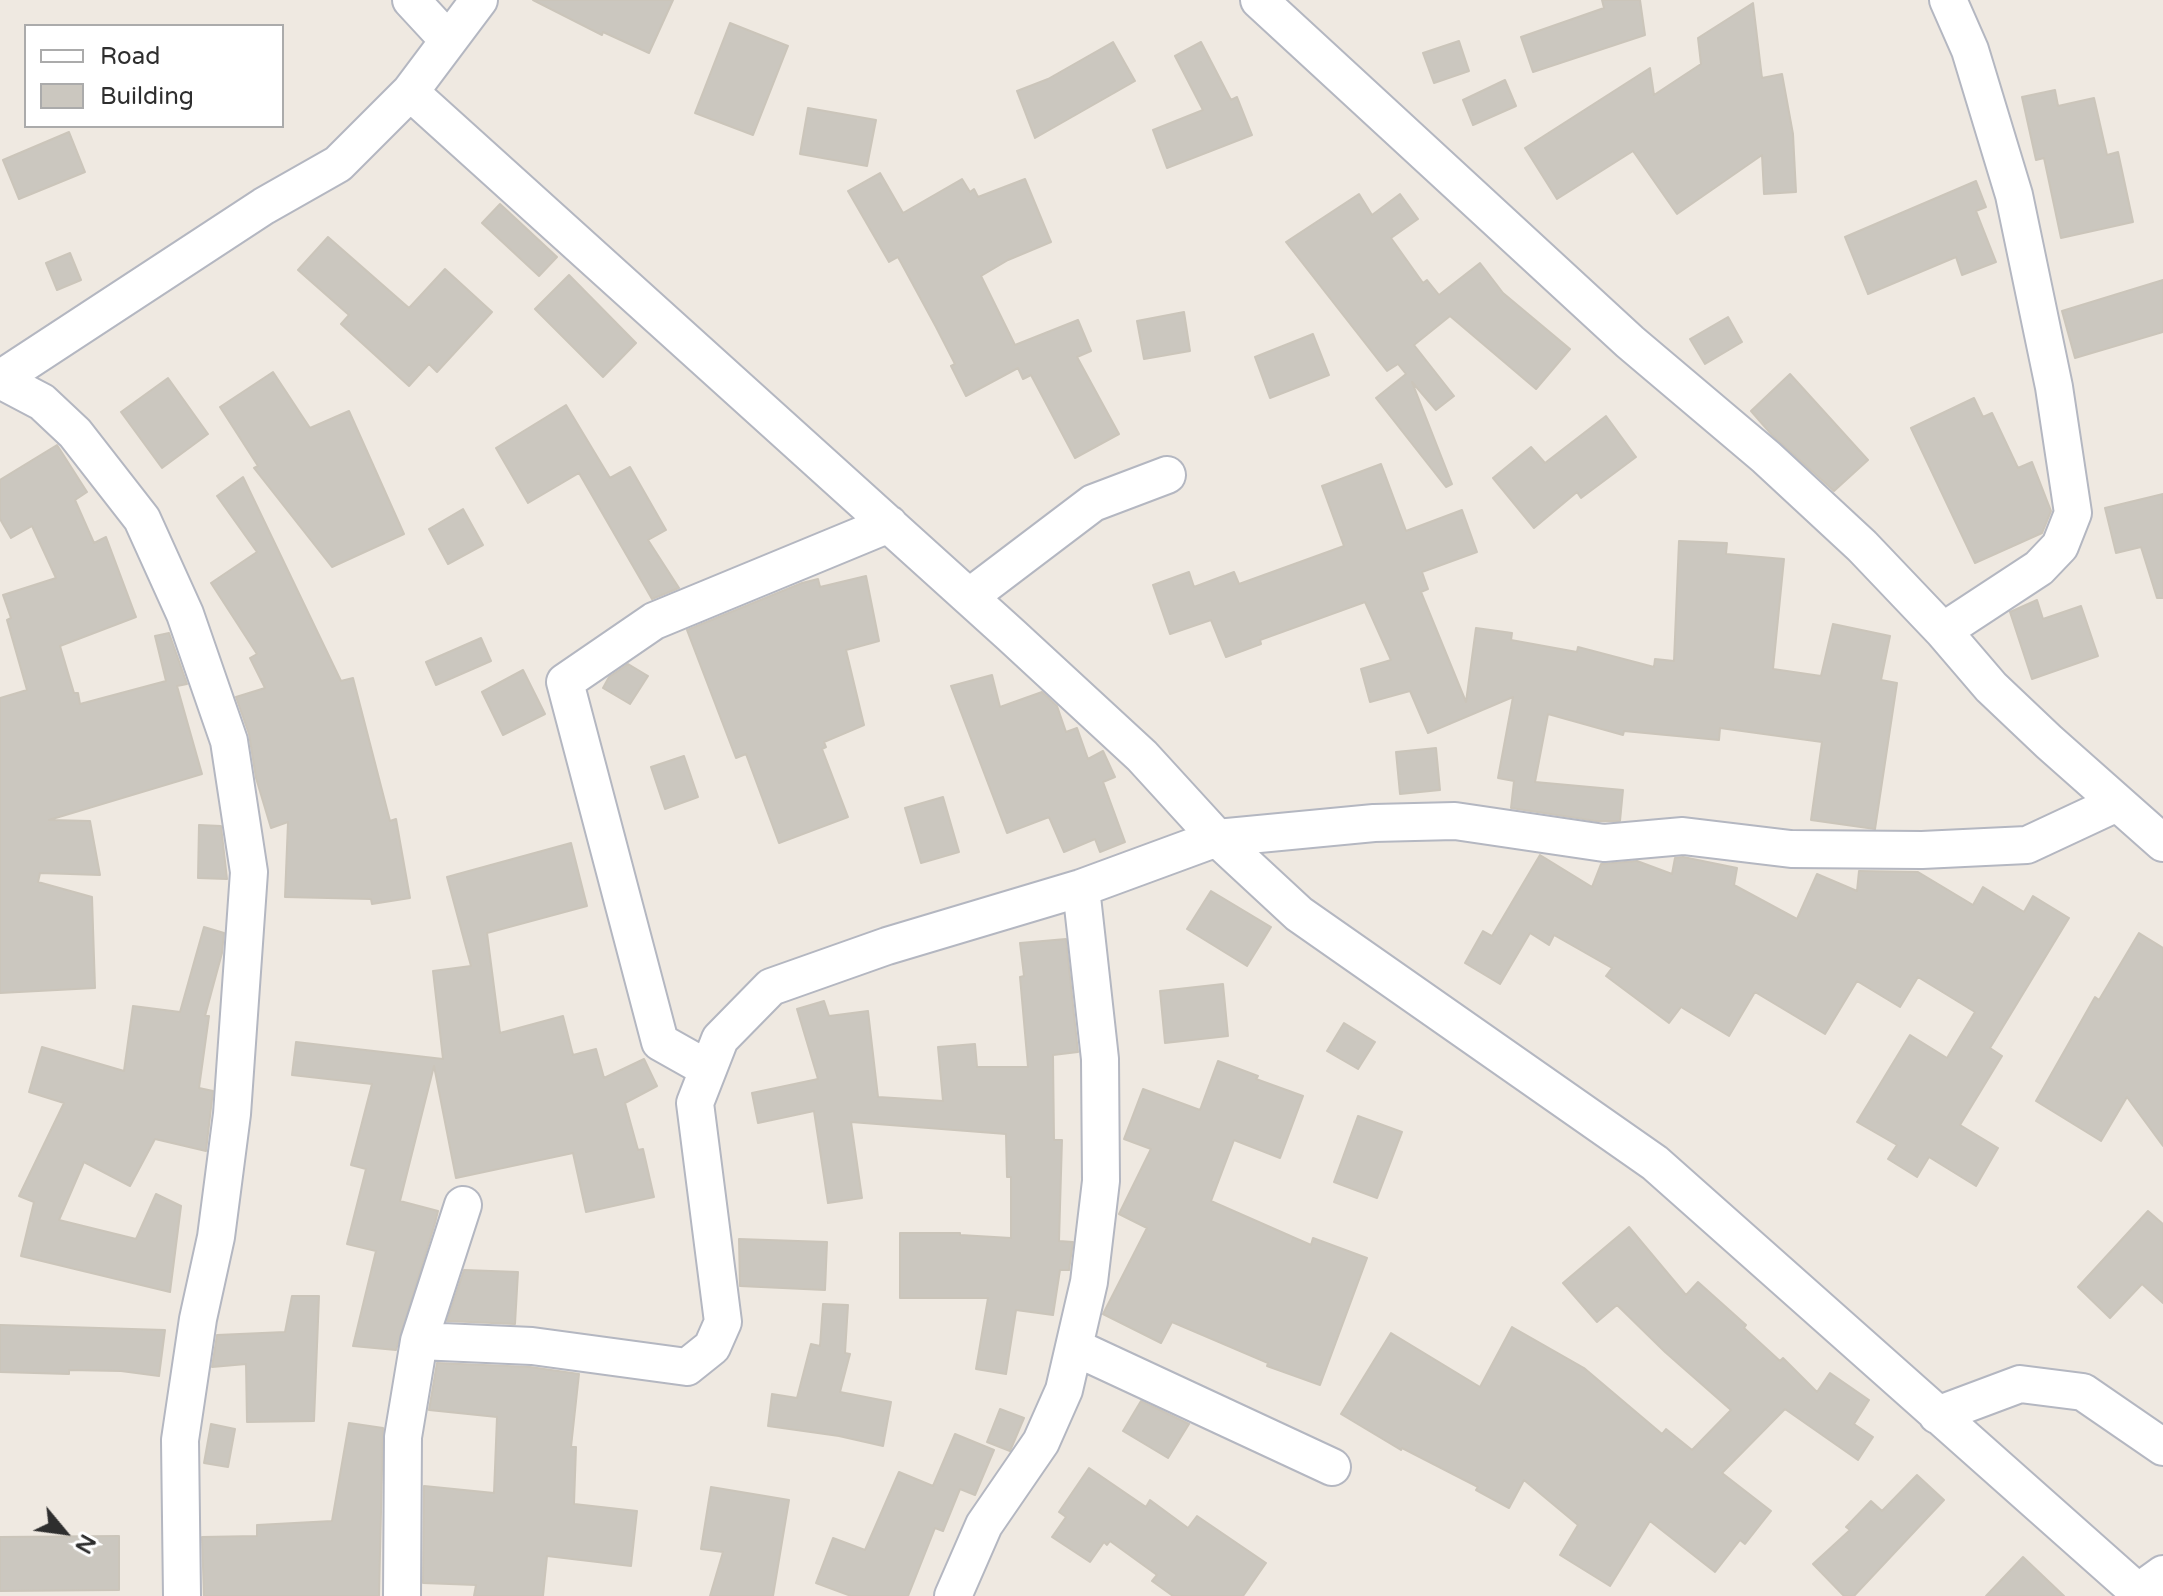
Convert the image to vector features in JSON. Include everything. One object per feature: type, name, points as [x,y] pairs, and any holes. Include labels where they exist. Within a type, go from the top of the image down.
[{"type":"street","points":[[411,0],[448,40]]},
{"type":"street","points":[[182,1596],[180,1440],[198,1319],[216,1237],[232,1114],[249,872],[229,741],[185,614],[142,519],[75,433],[42,402],[0,380],[264,206],[338,164],[410,92],[479,0]]},
{"type":"street","points":[[1259,0],[1585,301],[1830,516],[1943,631],[1991,687],[2163,843]]},
{"type":"street","points":[[1943,631],[2039,568],[2060,546],[2073,513],[2054,387],[2014,195],[1970,50],[1948,0]]},
{"type":"street","points":[[410,92],[1142,756],[1217,838],[1299,914],[1655,1163],[1937,1415],[2144,1589]]},
{"type":"street","points":[[969,597],[1093,503],[1167,475]]},
{"type":"street","points":[[708,1069],[660,1042],[565,682],[654,621],[889,524]]},
{"type":"street","points":[[419,1341],[532,1346],[687,1367],[712,1347],[723,1322],[695,1103],[720,1039],[771,987],[887,946],[1081,888],[1217,838],[1374,823],[1455,821],[1604,843],[1683,836],[1791,849],[1922,850],[2027,845],[2117,803]]},
{"type":"street","points":[[953,1596],[984,1525],[1041,1442],[1064,1390],[1089,1282],[1101,1181],[1100,1059],[1081,888]]},
{"type":"street","points":[[402,1596],[403,1437],[419,1341],[463,1205]]},
{"type":"street","points":[[1074,1347],[1332,1467]]},
{"type":"street","points":[[1937,1415],[2020,1384],[2083,1392],[2163,1447]]},
{"type":"building","points":[[533,0],[673,0],[649,53],[603,32],[602,35]]},
{"type":"building","points":[[1602,0],[1640,0],[1645,35],[1533,72],[1521,37],[1604,8]]},
{"type":"building","points":[[1753,3],[1762,78],[1782,74],[1793,134],[1796,192],[1764,194],[1762,155],[1677,214],[1633,151],[1557,199],[1525,148],[1650,68],[1654,95],[1701,64],[1698,38]]},
{"type":"building","points":[[730,23],[788,46],[753,135],[695,113]]},
{"type":"building","points":[[1459,41],[1469,71],[1434,83],[1423,53]]},
{"type":"building","points":[[1113,42],[1135,81],[1035,138],[1017,91],[1048,79]]},
{"type":"building","points":[[1201,42],[1231,100],[1237,97],[1252,135],[1167,168],[1153,130],[1203,110],[1175,56]]},
{"type":"building","points":[[1505,80],[1516,106],[1473,125],[1463,100]]},
{"type":"building","points":[[2055,90],[2058,106],[2094,98],[2107,155],[2118,152],[2133,222],[2061,238],[2044,158],[2036,160],[2022,97]]},
{"type":"building","points":[[808,108],[876,120],[867,166],[800,154]]},
{"type":"building","points":[[69,132],[85,172],[19,199],[3,160]]},
{"type":"building","points":[[880,173],[903,213],[962,179],[970,192],[974,189],[978,197],[1025,179],[1051,242],[1008,260],[981,276],[1015,345],[1078,320],[1091,351],[1077,357],[1119,434],[1075,458],[1031,375],[1023,379],[1018,368],[966,396],[951,366],[955,364],[898,257],[889,262],[848,191]]},
{"type":"building","points":[[1976,181],[1986,207],[1976,211],[1996,262],[1962,275],[1956,257],[1868,294],[1845,237]]},
{"type":"building","points":[[1359,194],[1372,215],[1400,194],[1418,219],[1391,238],[1423,283],[1427,280],[1439,295],[1480,263],[1503,293],[1570,349],[1536,389],[1450,316],[1414,345],[1454,396],[1436,410],[1412,382],[1452,484],[1446,487],[1376,398],[1406,374],[1398,364],[1387,371],[1286,242]]},
{"type":"building","points":[[500,204],[557,257],[539,276],[482,223]]},
{"type":"building","points":[[328,237],[409,308],[445,269],[492,312],[437,372],[429,364],[409,386],[341,324],[349,315],[298,270]]},
{"type":"building","points":[[70,253],[81,280],[57,290],[46,263]]},
{"type":"building","points":[[569,275],[636,343],[603,377],[535,309]]},
{"type":"building","points":[[2163,280],[2163,332],[2075,358],[2062,311]]},
{"type":"building","points":[[1184,312],[1190,351],[1144,359],[1137,321]]},
{"type":"building","points":[[1728,317],[1742,342],[1705,364],[1690,339]]},
{"type":"building","points":[[1313,334],[1329,375],[1270,398],[1255,357]]},
{"type":"building","points":[[273,372],[310,428],[349,411],[404,534],[332,567],[254,468],[258,466],[220,407]]},
{"type":"building","points":[[1790,374],[1868,460],[1834,491],[1772,435],[1751,411]]},
{"type":"building","points":[[168,378],[208,434],[162,468],[121,412]]},
{"type":"building","points":[[1974,398],[1983,417],[1992,413],[2018,468],[2032,462],[2051,511],[2042,533],[1975,563],[1911,428]]},
{"type":"building","points":[[566,405],[610,478],[630,467],[666,530],[648,540],[679,588],[652,599],[579,473],[528,503],[496,448]]},
{"type":"building","points":[[1606,416],[1636,457],[1581,498],[1577,492],[1534,528],[1493,478],[1531,447],[1545,463]]},
{"type":"building","points":[[57,445],[87,492],[75,500],[94,543],[106,537],[136,617],[60,646],[74,693],[78,693],[80,704],[166,681],[155,636],[169,633],[187,684],[177,686],[202,774],[49,820],[90,821],[100,875],[40,873],[38,882],[92,897],[95,988],[0,993],[0,698],[27,690],[3,595],[56,578],[32,526],[11,538],[0,519],[0,480]]},
{"type":"building","points":[[1381,464],[1406,531],[1462,510],[1477,552],[1422,572],[1428,589],[1421,592],[1466,702],[1476,628],[1512,633],[1511,640],[1577,652],[1578,647],[1654,667],[1655,659],[1674,661],[1679,541],[1727,543],[1726,554],[1784,559],[1773,669],[1821,676],[1833,624],[1890,636],[1881,680],[1897,683],[1875,829],[1811,820],[1822,742],[1720,728],[1719,740],[1624,731],[1623,735],[1548,714],[1535,782],[1623,790],[1620,821],[1596,821],[1511,808],[1514,781],[1498,778],[1513,697],[1428,733],[1410,691],[1370,702],[1361,669],[1391,660],[1365,602],[1260,640],[1261,644],[1226,657],[1211,620],[1170,634],[1153,585],[1189,572],[1194,587],[1234,572],[1239,584],[1344,546],[1322,486]]},
{"type":"building","points":[[243,477],[341,681],[353,678],[390,821],[396,819],[410,898],[372,904],[371,899],[285,897],[288,822],[271,828],[256,778],[249,734],[236,697],[265,688],[250,658],[257,654],[211,583],[257,552],[217,496]]},
{"type":"building","points":[[2163,494],[2163,598],[2157,598],[2141,547],[2116,553],[2105,508]]},
{"type":"building","points":[[463,509],[483,545],[448,564],[429,529]]},
{"type":"building","points":[[866,576],[879,641],[846,650],[864,725],[824,742],[826,747],[822,749],[848,817],[779,843],[746,754],[736,758],[687,630],[802,583],[818,579],[820,587]]},
{"type":"building","points":[[2037,600],[2043,619],[2081,606],[2098,656],[2032,679],[2010,612]]},
{"type":"building","points":[[481,638],[491,661],[436,685],[426,662]]},
{"type":"building","points":[[628,664],[648,676],[630,704],[603,688],[609,677]]},
{"type":"building","points":[[523,670],[545,714],[503,735],[482,692]]},
{"type":"building","points":[[992,675],[1000,707],[1042,692],[1057,706],[1066,732],[1077,728],[1088,759],[1103,751],[1115,777],[1103,782],[1125,842],[1100,852],[1095,839],[1064,852],[1049,817],[1007,833],[951,686]]},
{"type":"building","points":[[1436,748],[1440,790],[1400,794],[1396,752]]},
{"type":"building","points":[[684,756],[698,797],[665,809],[651,767]]},
{"type":"building","points":[[943,797],[959,852],[921,863],[905,808]]},
{"type":"building","points":[[199,825],[221,826],[227,879],[198,878]]},
{"type":"building","points":[[571,843],[587,906],[487,933],[500,1033],[563,1016],[573,1055],[596,1049],[604,1078],[644,1059],[657,1086],[625,1103],[638,1150],[643,1149],[654,1197],[586,1212],[573,1153],[456,1178],[434,1066],[400,1201],[438,1211],[435,1223],[396,1350],[353,1346],[376,1251],[347,1244],[366,1169],[351,1165],[372,1084],[292,1075],[296,1042],[443,1059],[433,971],[471,966],[447,877]]},
{"type":"building","points":[[1540,855],[1592,887],[1601,864],[1637,861],[1672,874],[1675,858],[1683,857],[1737,868],[1734,885],[1797,919],[1817,874],[1857,891],[1859,871],[1918,872],[1973,905],[1983,887],[2024,912],[2033,896],[2069,918],[1990,1048],[2002,1056],[1960,1125],[1998,1148],[1976,1186],[1929,1157],[1917,1177],[1888,1159],[1897,1145],[1857,1122],[1910,1035],[1947,1058],[1975,1012],[1918,977],[1900,1007],[1857,981],[1825,1034],[1755,992],[1729,1036],[1681,1007],[1669,1023],[1606,976],[1612,968],[1554,935],[1549,945],[1530,933],[1500,984],[1465,963],[1483,931],[1492,936]]},
{"type":"building","points":[[1211,891],[1271,927],[1247,966],[1187,929]]},
{"type":"building","points":[[204,927],[224,933],[222,953],[205,1016],[209,1016],[199,1088],[213,1091],[206,1151],[155,1139],[130,1186],[84,1162],[59,1220],[136,1239],[156,1194],[181,1206],[170,1292],[21,1256],[34,1202],[19,1196],[64,1103],[29,1092],[42,1047],[124,1071],[133,1006],[180,1012]]},
{"type":"building","points":[[2139,933],[2163,948],[2163,1146],[2127,1097],[2101,1141],[2036,1101],[2095,997],[2099,1000]]},
{"type":"building","points":[[1066,939],[1078,1052],[1053,1055],[1054,1140],[1062,1140],[1059,1241],[1073,1242],[1069,1270],[1060,1270],[1053,1315],[1016,1310],[1006,1374],[976,1369],[988,1298],[900,1298],[900,1233],[960,1233],[1011,1238],[1011,1177],[1007,1177],[1006,1134],[851,1122],[862,1198],[828,1203],[814,1111],[758,1123],[752,1093],[818,1079],[797,1009],[824,1001],[829,1016],[868,1011],[878,1097],[943,1101],[938,1047],[975,1044],[977,1067],[1028,1067],[1020,943]]},
{"type":"building","points":[[1223,984],[1228,1036],[1165,1043],[1160,991]]},
{"type":"building","points":[[1344,1023],[1375,1042],[1358,1069],[1327,1051]]},
{"type":"building","points":[[1218,1061],[1303,1096],[1280,1158],[1234,1140],[1211,1201],[1311,1245],[1313,1238],[1367,1258],[1320,1385],[1267,1366],[1268,1363],[1172,1322],[1161,1343],[1103,1314],[1147,1228],[1119,1214],[1151,1149],[1124,1139],[1143,1089],[1200,1110]]},
{"type":"building","points":[[1358,1116],[1402,1132],[1377,1198],[1334,1182]]},
{"type":"building","points":[[2148,1211],[2163,1224],[2163,1303],[2142,1284],[2110,1318],[2078,1287]]},
{"type":"building","points":[[1629,1227],[1686,1295],[1698,1282],[1746,1325],[1744,1328],[1780,1361],[1783,1358],[1817,1392],[1830,1373],[1869,1400],[1854,1424],[1873,1437],[1858,1460],[1785,1409],[1722,1473],[1771,1511],[1745,1544],[1740,1540],[1715,1572],[1650,1521],[1610,1586],[1560,1555],[1578,1525],[1524,1480],[1509,1508],[1476,1490],[1478,1487],[1401,1450],[1341,1414],[1391,1333],[1480,1387],[1512,1327],[1584,1368],[1662,1434],[1666,1429],[1692,1450],[1731,1410],[1617,1305],[1597,1322],[1563,1283]]},
{"type":"building","points":[[739,1239],[827,1242],[825,1290],[740,1286]]},
{"type":"building","points":[[464,1270],[518,1272],[515,1324],[447,1321]]},
{"type":"building","points":[[292,1296],[319,1296],[314,1421],[247,1422],[246,1364],[212,1367],[217,1335],[285,1332]]},
{"type":"building","points":[[823,1304],[848,1305],[845,1353],[850,1354],[840,1392],[891,1402],[883,1446],[768,1426],[772,1394],[797,1398],[811,1344],[820,1346]]},
{"type":"building","points":[[0,1325],[165,1330],[159,1376],[121,1371],[69,1370],[69,1374],[0,1372]]},
{"type":"building","points":[[437,1363],[530,1367],[579,1374],[571,1447],[576,1447],[574,1504],[637,1511],[631,1566],[547,1556],[543,1596],[474,1596],[476,1585],[423,1583],[424,1486],[494,1493],[497,1417],[429,1410]]},
{"type":"building","points":[[1141,1401],[1189,1424],[1168,1458],[1123,1431]]},
{"type":"building","points":[[1000,1409],[1024,1418],[1010,1451],[987,1442]]},
{"type":"building","points":[[349,1423],[383,1428],[379,1596],[204,1596],[202,1537],[257,1536],[257,1525],[332,1521]]},
{"type":"building","points":[[211,1424],[235,1429],[228,1467],[204,1463]]},
{"type":"building","points":[[955,1434],[994,1450],[975,1495],[960,1489],[943,1531],[935,1528],[908,1596],[851,1596],[816,1583],[833,1538],[865,1550],[899,1472],[933,1486]]},
{"type":"building","points":[[1089,1468],[1146,1507],[1150,1500],[1188,1528],[1197,1516],[1266,1563],[1243,1596],[1173,1596],[1152,1581],[1157,1575],[1110,1541],[1107,1545],[1104,1542],[1090,1562],[1052,1537],[1066,1517],[1059,1512]]},
{"type":"building","points":[[1917,1475],[1944,1500],[1854,1596],[1844,1596],[1813,1564],[1850,1530],[1846,1527],[1871,1501],[1882,1511]]},
{"type":"building","points":[[711,1487],[789,1500],[773,1596],[710,1596],[723,1552],[701,1549]]},
{"type":"building","points":[[119,1536],[119,1590],[0,1591],[0,1537]]},
{"type":"building","points":[[2023,1557],[2064,1596],[1986,1596]]}]
